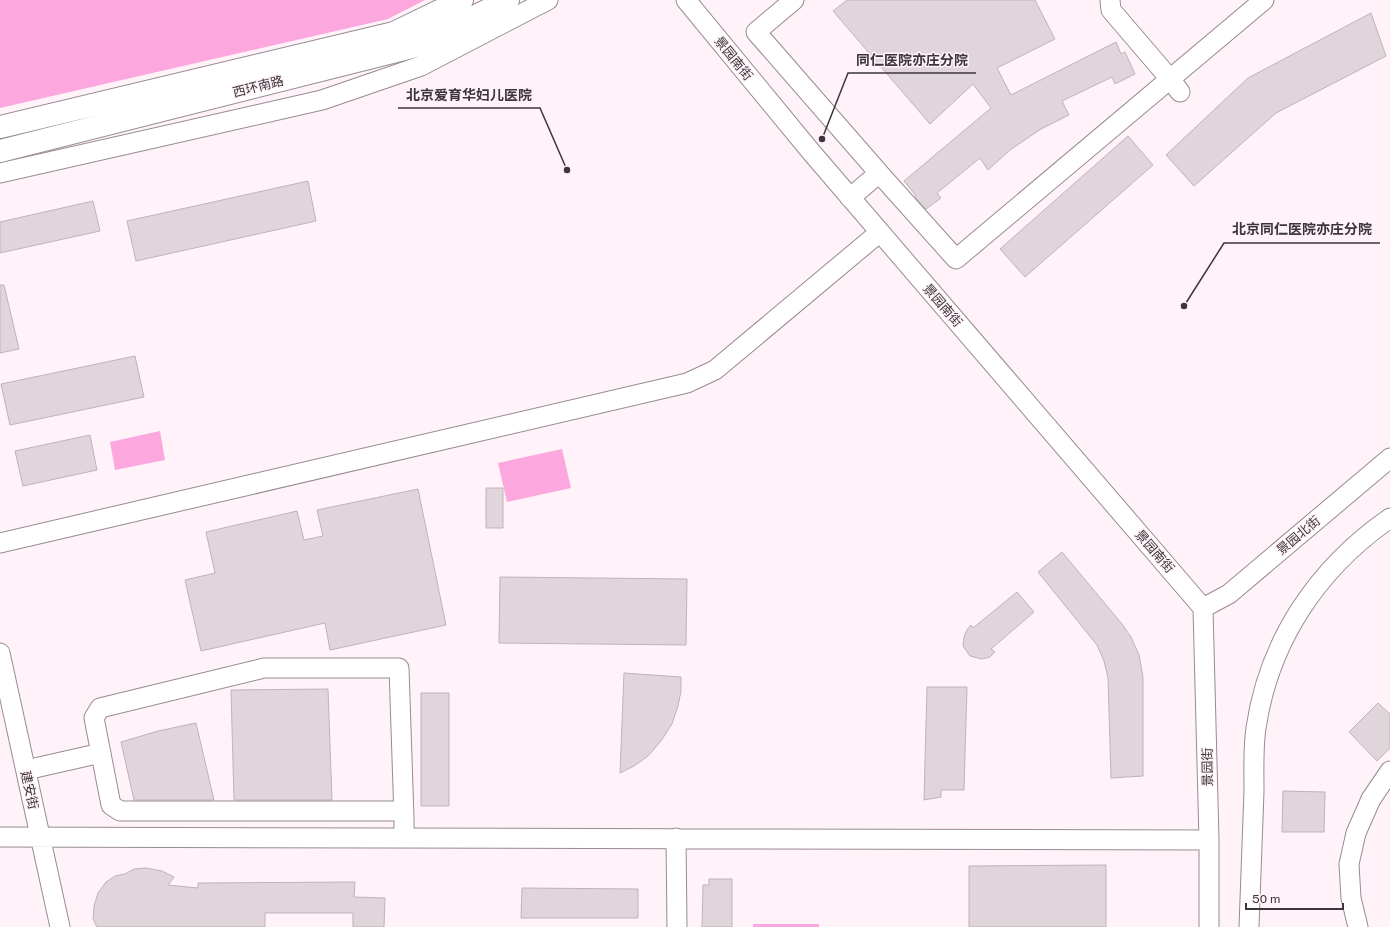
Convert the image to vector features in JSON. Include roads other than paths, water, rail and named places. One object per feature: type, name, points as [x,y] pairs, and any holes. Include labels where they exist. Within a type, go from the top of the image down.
[{"type":"main road","name":"西环南路","points":[[0,127],[394,33],[462,0]]},
{"type":"main road","name":"西环南路","points":[[0,151],[416,46],[508,0]]},
{"type":"street","points":[[0,173],[322,100],[421,66],[548,0]]},
{"type":"street","name":"景园南街","points":[[686,0],[850,198],[1203,608]]},
{"type":"street","points":[[794,0],[756,32],[956,259],[1175,86],[1264,0]]},
{"type":"street","points":[[1110,0],[1111,10],[1175,86]]},
{"type":"street","points":[[850,198],[879,173]]},
{"type":"street","points":[[0,543],[687,383],[715,370],[880,232]]},
{"type":"street","name":"景园北街","points":[[1203,608],[1229,594],[1390,458]]},
{"type":"street","points":[[1249,927],[1256,728],[1267,679],[1285,634],[1305,600],[1332,567],[1370,532],[1390,518]]},
{"type":"street","name":"景园街","points":[[1203,608],[1209,840],[1208,927]]},
{"type":"street","name":"建安街","points":[[0,653],[60,927]]},
{"type":"street","points":[[404,811],[120,811],[111,805],[94,718],[100,708],[264,668],[399,668],[404,811],[404,838]]},
{"type":"street","points":[[26,770],[101,753]]},
{"type":"street","points":[[1358,927],[1351,898],[1350,864],[1356,833],[1371,799],[1390,771]]},
{"type":"street","points":[[0,837],[1209,840]]},
{"type":"street","points":[[676,838],[677,927]]},
{"type":"place","name":"同仁医院亦庄分院","points":[[822,139]]},
{"type":"place","name":"北京爱育华妇儿医院","points":[[567,170]]},
{"type":"place","name":"北京同仁医院亦庄分院","points":[[1184,306]]}]
